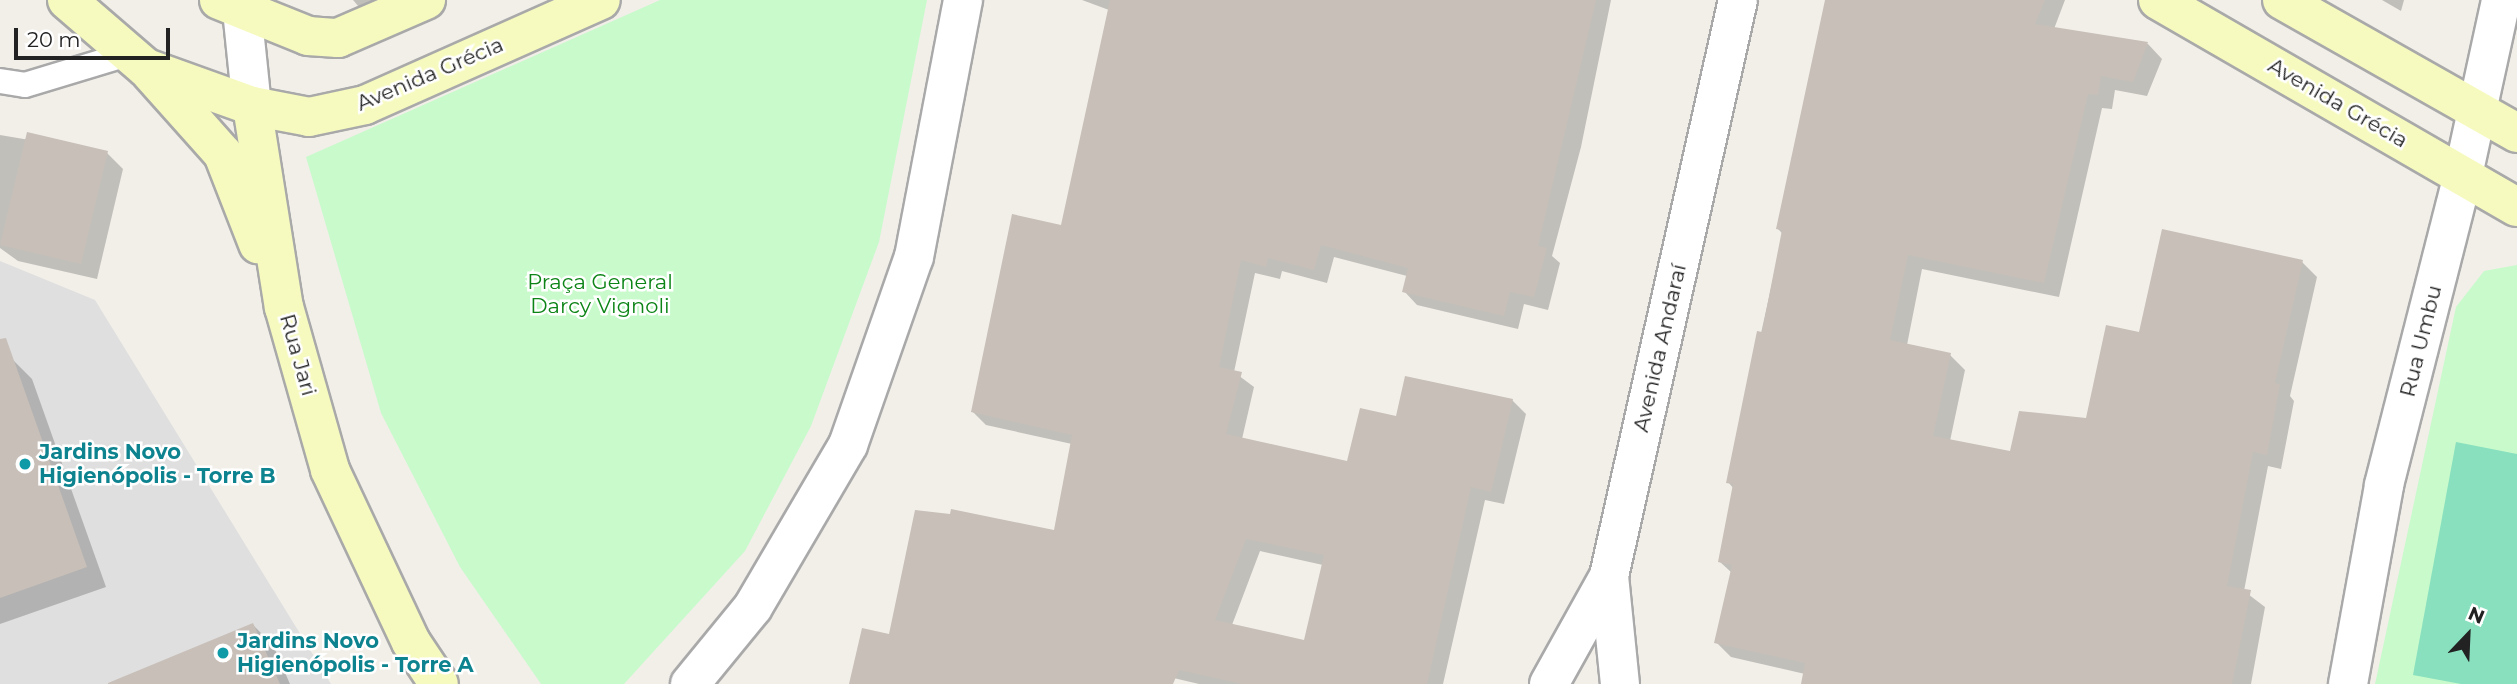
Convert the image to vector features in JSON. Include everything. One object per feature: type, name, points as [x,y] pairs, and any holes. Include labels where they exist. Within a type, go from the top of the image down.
[{"type":"main road","points":[[67,0],[137,61],[223,154],[284,307]]},
{"type":"main road","points":[[234,4],[308,36],[338,38],[426,0]]},
{"type":"main road","name":"Avenida Grécia","points":[[137,61],[252,107],[309,117],[365,105],[601,0]]},
{"type":"main road","name":"Avenida Grécia","points":[[2158,0],[2517,207]]},
{"type":"main road","points":[[2282,0],[2517,133]]},
{"type":"main road","name":"Rua Jari","points":[[252,107],[284,307],[330,470],[411,642],[439,684]]},
{"type":"street","points":[[690,684],[754,607],[848,445],[914,257],[963,0]]},
{"type":"street","name":"Avenida Andaraí","points":[[1549,684],[1609,576],[1738,0]]},
{"type":"street","name":"Rua Umbu","points":[[2348,684],[2384,485],[2463,175],[2501,0]]},
{"type":"street","name":"Rua Jari","points":[[234,4],[252,107]]},
{"type":"street","points":[[1609,576],[1620,684]]},
{"type":"lane","points":[[0,80],[25,85],[137,61]]},
{"type":"shaded area","points":[[0,261],[95,300],[331,684],[0,684]]},
{"type":"green space","name":"Praça General Darcy Vignoli","points":[[660,0],[927,0],[879,242],[811,426],[745,551],[624,684],[541,684],[460,567],[381,413],[306,157]]},
{"type":"green space","points":[[2517,265],[2517,684],[2375,684],[2456,307],[2484,271]]},
{"type":"green space","points":[[2456,442],[2517,454],[2517,684],[2461,684],[2413,675]]},
{"type":"building","points":[[1110,0],[1596,0],[1538,246],[1547,248],[1534,297],[1510,292],[1504,316],[1402,292],[1408,268],[1321,245],[1314,270],[1268,258],[1266,267],[1241,260],[1219,367],[1242,372],[1226,434],[1347,461],[1360,408],[1396,416],[1405,376],[1513,399],[1491,492],[1471,487],[1427,684],[1242,684],[1179,670],[1173,684],[849,684],[862,628],[889,634],[915,510],[950,514],[951,509],[1054,530],[1072,435],[971,412],[1012,214],[1061,225]],"holes":[[[1246,539],[1324,555],[1304,640],[1215,620]]]},
{"type":"building","points":[[1825,0],[2045,0],[2035,24],[2148,42],[2133,82],[2101,76],[2098,95],[2088,94],[2044,283],[1908,255],[1890,340],[1951,353],[1933,436],[2010,451],[2019,411],[2086,418],[2106,325],[2139,332],[2162,229],[2303,260],[2275,383],[2280,384],[2267,455],[2253,452],[2227,586],[2251,590],[2232,684],[1801,684],[1805,663],[1714,643],[1732,565],[1718,562],[1733,484],[1726,483],[1757,331],[1762,332],[1782,230],[1776,229]]},
{"type":"building","points":[[27,132],[108,151],[81,264],[0,245]]},
{"type":"building","name":"Jardins Novo Higienópolis - Torre B","points":[[6,338],[87,567],[0,598],[0,339]]},
{"type":"building","name":"Jardins Novo Higienópolis - Torre A","points":[[253,623],[280,684],[108,684],[108,683]]},
{"type":"place","name":"Jardins Novo Higienópolis - Torre B","points":[[25,464]]},
{"type":"place","name":"Jardins Novo Higienópolis - Torre A","points":[[223,653]]}]
